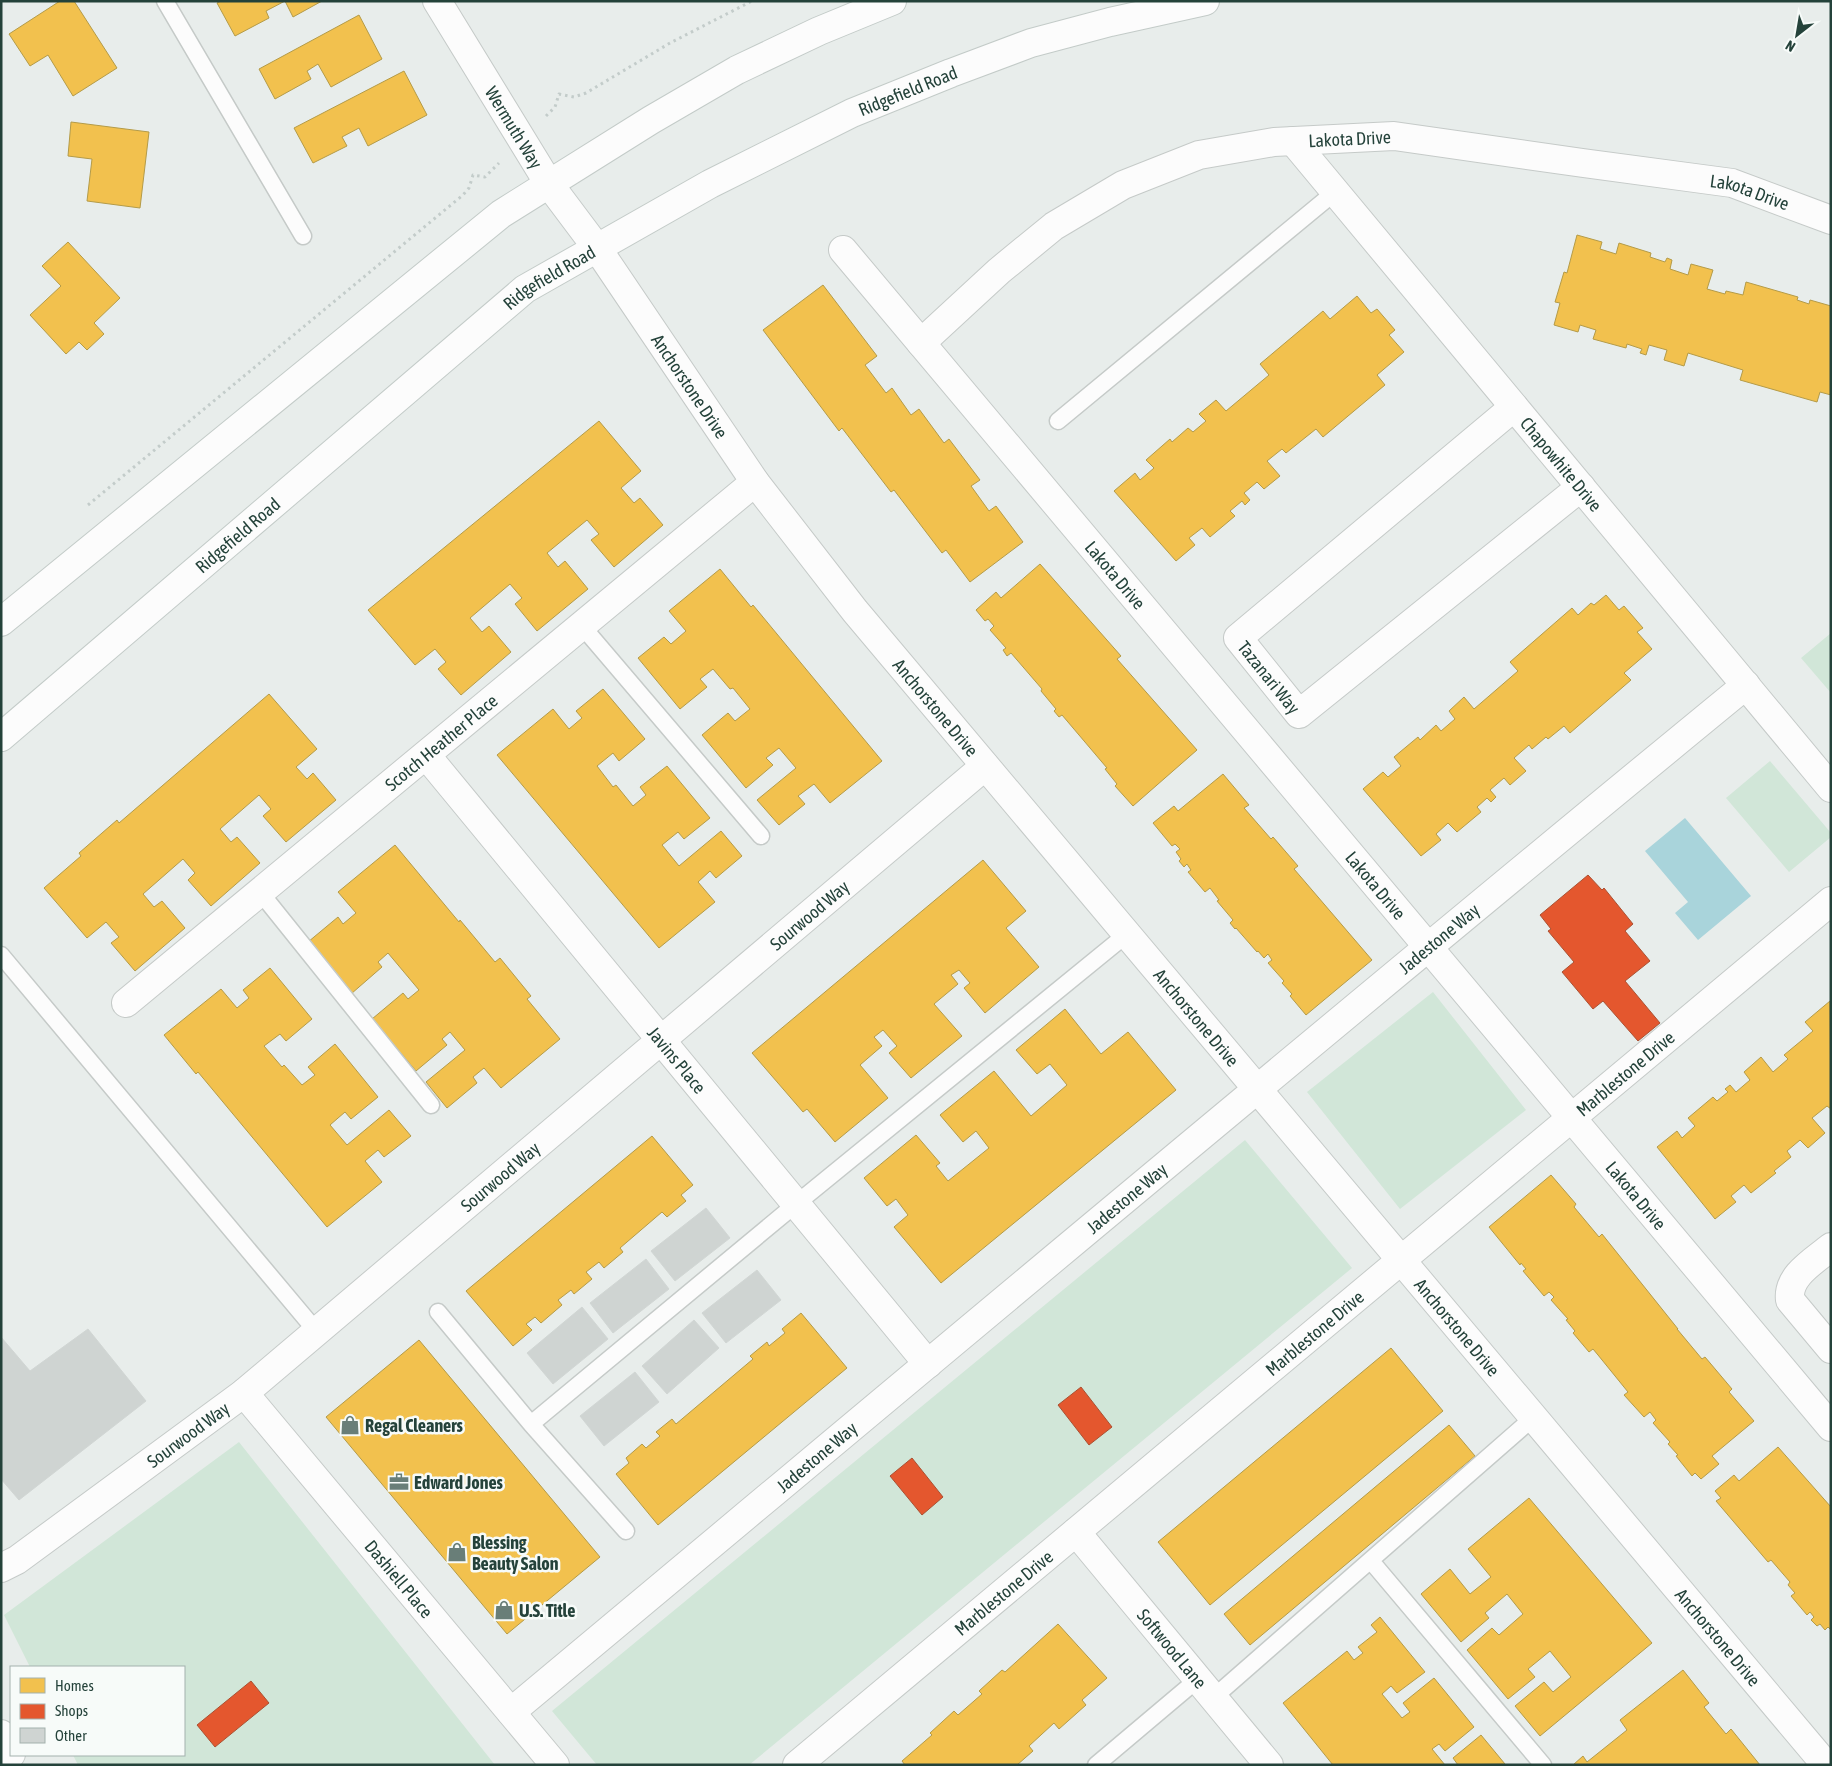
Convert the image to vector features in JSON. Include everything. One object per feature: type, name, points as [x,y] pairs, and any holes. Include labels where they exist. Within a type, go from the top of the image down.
[{"type":"street","name":"Wermuth Way","points":[[437,1],[549,184],[597,248]]},
{"type":"street","points":[[1,622],[501,214],[651,120],[737,70],[892,1]]},
{"type":"street","name":"Ridgefield Road","points":[[1,737],[525,289],[710,184],[852,113],[933,80],[1031,44],[1110,22],[1205,1]]},
{"type":"street","name":"Lakota Drive","points":[[921,343],[999,271],[1054,226],[1123,185],[1200,155],[1274,142],[1394,136],[1732,183],[1831,220]]},
{"type":"street","name":"Chapowhite Drive","points":[[1293,141],[1831,788]]},
{"type":"street","name":"Anchorstone Drive","points":[[597,248],[755,482],[855,611],[1826,1765]]},
{"type":"street","name":"Lakota Drive","points":[[843,250],[1831,1427]]},
{"type":"street","name":"Tazanari Way","points":[[1514,407],[1238,638],[1299,714],[1581,487]]},
{"type":"street","name":"Scotch Heather Place","points":[[126,1003],[755,482]]},
{"type":"street","name":"Jadestone Way","points":[[511,1712],[1258,1090],[1428,946],[1746,685]]},
{"type":"street","name":"Javins Place","points":[[426,755],[928,1364]]},
{"type":"street","name":"Sourwood Way","points":[[1,1568],[17,1560],[244,1393],[985,766]]},
{"type":"street","name":"Marblestone Drive","points":[[797,1765],[1831,901]]},
{"type":"street","points":[[1831,1247],[1799,1274],[1789,1290],[1790,1300],[1831,1349]]},
{"type":"street","name":"Dashiell Place","points":[[244,1393],[555,1765]]},
{"type":"street","name":"Softwood Lane","points":[[1076,1532],[1269,1765]]},
{"type":"street","points":[[1,1734],[10,1750]]},
{"type":"lane","points":[[165,1],[304,236]]},
{"type":"lane","points":[[1058,421],[1335,192]]},
{"type":"lane","points":[[582,626],[761,836]]},
{"type":"lane","points":[[260,892],[431,1105]]},
{"type":"lane","points":[[531,1424],[796,1204],[1127,934]]},
{"type":"lane","points":[[1,954],[317,1332]]},
{"type":"lane","points":[[438,1312],[531,1424],[626,1531]]},
{"type":"lane","points":[[1096,1765],[1206,1689],[1370,1561],[1534,1417]]},
{"type":"lane","points":[[1370,1561],[1543,1765]]},
{"type":"path","points":[[555,107],[558,94],[574,97],[586,93],[670,43],[752,1]]},
{"type":"path","points":[[85,508],[463,195],[469,188],[473,175],[485,177]]},
{"type":"green space","points":[[1831,633],[1831,693],[1801,658]]},
{"type":"green space","points":[[1770,761],[1831,833],[1831,837],[1789,872],[1726,798]]},
{"type":"green space","points":[[1433,992],[1526,1110],[1400,1209],[1307,1092]]},
{"type":"green space","points":[[1245,1140],[1352,1268],[749,1765],[597,1765],[552,1711]]},
{"type":"green space","points":[[239,1442],[495,1765],[78,1765],[74,1756],[185,1756],[185,1666],[30,1666],[4,1615]]},
{"type":"water","points":[[1685,818],[1751,896],[1698,940],[1675,913],[1688,902],[1645,851]]},
{"type":"building: Homes","points":[[60,1],[74,1],[117,68],[73,96],[48,55],[30,66],[9,34]]},
{"type":"building: Homes","points":[[221,1],[285,1],[266,11],[269,18],[235,36],[217,3]]},
{"type":"building: Homes","points":[[285,1],[322,1],[293,17]]},
{"type":"building: Homes","points":[[359,15],[382,59],[331,87],[318,64],[307,71],[311,79],[275,99],[259,69]]},
{"type":"building: Homes","points":[[404,71],[427,115],[368,146],[359,128],[342,137],[347,146],[313,163],[294,128]]},
{"type":"building: Homes","points":[[71,122],[149,132],[140,208],[87,201],[92,159],[68,156]]},
{"type":"building: Homes","points":[[1577,235],[1602,242],[1600,249],[1616,254],[1619,243],[1651,253],[1650,257],[1665,262],[1667,258],[1672,260],[1670,269],[1688,275],[1691,264],[1713,270],[1707,289],[1725,294],[1726,291],[1743,295],[1746,282],[1798,297],[1797,300],[1809,304],[1810,300],[1831,306],[1831,395],[1820,392],[1817,402],[1740,380],[1743,370],[1688,353],[1684,366],[1664,360],[1667,350],[1649,345],[1646,355],[1640,353],[1642,349],[1627,344],[1626,348],[1593,339],[1596,330],[1580,325],[1578,332],[1554,325],[1560,303],[1555,302],[1564,272],[1567,273]]},
{"type":"building: Homes","points":[[68,242],[120,298],[94,323],[104,334],[87,350],[79,342],[66,354],[30,315],[61,286],[42,266]]},
{"type":"building: Homes","points":[[823,285],[877,356],[865,365],[886,393],[892,388],[911,415],[919,409],[944,443],[949,439],[980,480],[971,486],[989,511],[996,506],[1023,542],[970,582],[946,550],[942,553],[894,490],[891,492],[842,428],[839,431],[763,330]]},
{"type":"building: Homes","points":[[1357,296],[1371,313],[1377,309],[1395,330],[1389,335],[1404,352],[1377,375],[1385,385],[1323,437],[1316,429],[1286,453],[1282,449],[1267,461],[1280,476],[1264,489],[1257,482],[1244,493],[1250,500],[1245,505],[1242,501],[1230,511],[1235,516],[1210,537],[1202,528],[1189,538],[1195,545],[1176,561],[1114,491],[1135,473],[1140,480],[1154,468],[1146,460],[1170,439],[1172,442],[1188,428],[1193,432],[1206,421],[1199,414],[1216,400],[1226,411],[1269,375],[1260,364],[1323,311],[1330,319]]},
{"type":"building: Homes","points":[[599,421],[641,471],[621,488],[634,503],[640,498],[663,525],[614,567],[591,540],[599,534],[587,520],[547,553],[558,567],[565,561],[588,589],[537,631],[515,604],[522,598],[510,584],[470,618],[482,632],[489,626],[511,652],[461,695],[438,669],[446,662],[435,649],[415,665],[368,610]]},
{"type":"building: Homes","points":[[1040,564],[1121,656],[1117,659],[1197,750],[1133,806],[1115,786],[1117,784],[1105,769],[1107,768],[1062,715],[1059,717],[1054,711],[1056,709],[1041,691],[1042,689],[1011,653],[1007,656],[1003,650],[1006,648],[990,630],[994,626],[988,619],[985,621],[976,610],[996,592],[1001,598]]},
{"type":"building: Homes","points":[[720,569],[751,607],[753,605],[882,761],[830,803],[814,784],[798,796],[805,804],[779,825],[757,800],[796,768],[779,748],[766,758],[773,765],[746,788],[702,735],[728,713],[735,721],[750,709],[733,688],[730,689],[713,669],[700,679],[707,687],[680,709],[638,658],[664,637],[671,644],[686,631],[669,611]]},
{"type":"building: Homes","points":[[1606,595],[1619,610],[1624,606],[1643,628],[1637,632],[1652,649],[1624,673],[1631,680],[1570,733],[1564,726],[1548,739],[1546,737],[1532,749],[1529,745],[1514,758],[1526,771],[1510,785],[1504,778],[1490,790],[1496,797],[1491,802],[1487,798],[1477,807],[1481,812],[1457,832],[1448,823],[1436,834],[1441,840],[1421,856],[1363,789],[1383,772],[1388,777],[1401,766],[1394,757],[1418,737],[1420,740],[1436,725],[1441,731],[1455,719],[1449,711],[1464,697],[1474,709],[1518,671],[1510,662],[1572,608],[1578,615],[1591,603],[1594,605]]},
{"type":"building: Homes","points":[[603,689],[645,739],[619,761],[613,753],[597,766],[613,787],[616,785],[633,806],[646,795],[640,787],[667,766],[710,818],[684,839],[678,832],[662,845],[679,866],[721,831],[742,856],[716,878],[710,871],[698,882],[715,902],[659,948],[497,755],[553,709],[569,729],[582,718],[576,711]]},
{"type":"building: Homes","points":[[269,694],[317,749],[296,767],[307,779],[313,773],[336,800],[286,842],[263,816],[271,809],[259,795],[220,829],[231,842],[237,837],[260,863],[211,906],[188,880],[195,873],[183,859],[143,894],[154,907],[162,901],[185,928],[135,971],[111,943],[119,937],[106,922],[87,938],[44,888],[81,856],[79,853],[117,820],[119,823]]},
{"type":"building: Homes","points":[[1223,774],[1249,805],[1244,808],[1298,866],[1294,869],[1372,960],[1306,1015],[1290,996],[1292,994],[1282,983],[1284,981],[1268,963],[1272,960],[1268,954],[1264,958],[1235,929],[1230,923],[1233,920],[1217,901],[1219,900],[1210,888],[1205,892],[1188,872],[1191,870],[1187,864],[1184,867],[1179,861],[1181,859],[1176,852],[1180,849],[1175,844],[1172,846],[1153,823],[1174,806],[1178,811]]},
{"type":"building: Homes","points":[[395,845],[495,962],[500,958],[531,996],[527,999],[560,1039],[501,1088],[484,1068],[473,1077],[477,1083],[447,1108],[426,1082],[465,1050],[450,1032],[442,1039],[447,1045],[416,1071],[372,1019],[403,993],[408,999],[419,990],[388,953],[378,962],[382,967],[351,994],[308,942],[338,917],[343,924],[356,913],[338,892]]},
{"type":"building: Homes","points":[[983,860],[1026,911],[1006,928],[1039,967],[985,1013],[964,988],[970,983],[959,970],[951,975],[958,984],[934,1004],[962,1036],[911,1078],[889,1053],[897,1046],[883,1030],[874,1037],[882,1046],[860,1065],[888,1098],[835,1142],[807,1109],[803,1112],[752,1053]]},
{"type":"building: Homes","points":[[270,968],[312,1019],[286,1041],[280,1034],[264,1046],[282,1067],[284,1065],[302,1085],[315,1075],[308,1067],[335,1044],[378,1097],[351,1119],[345,1112],[330,1125],[347,1145],[389,1110],[411,1136],[384,1157],[378,1150],[365,1161],[382,1182],[327,1227],[198,1072],[196,1074],[164,1035],[221,989],[237,1008],[249,998],[243,990]]},
{"type":"building: Homes","points":[[1830,1001],[1831,1109],[1827,1106],[1812,1118],[1825,1133],[1808,1148],[1800,1140],[1787,1151],[1791,1157],[1774,1171],[1776,1173],[1751,1193],[1744,1185],[1731,1196],[1736,1202],[1715,1219],[1657,1147],[1677,1131],[1682,1138],[1695,1126],[1688,1118],[1713,1097],[1717,1101],[1728,1092],[1725,1089],[1730,1085],[1736,1092],[1750,1080],[1744,1072],[1761,1057],[1773,1072],[1788,1059],[1784,1055],[1813,1031],[1805,1022]]},
{"type":"building: Homes","points":[[1065,1009],[1101,1054],[1128,1032],[1176,1090],[941,1283],[894,1227],[908,1215],[896,1199],[887,1206],[864,1178],[916,1135],[940,1163],[936,1166],[948,1181],[989,1148],[976,1131],[963,1142],[940,1115],[994,1071],[1031,1116],[1067,1085],[1050,1064],[1037,1074],[1016,1050]]},
{"type":"building: Homes","points":[[652,1136],[693,1185],[681,1195],[686,1201],[667,1217],[662,1212],[620,1248],[623,1252],[604,1268],[599,1262],[586,1272],[592,1279],[574,1294],[571,1290],[558,1300],[562,1305],[541,1323],[535,1317],[526,1324],[532,1330],[513,1346],[466,1291]]},
{"type":"building: Homes","points":[[1551,1175],[1576,1204],[1574,1207],[1599,1237],[1602,1234],[1702,1359],[1705,1357],[1732,1389],[1729,1392],[1754,1421],[1712,1456],[1719,1464],[1701,1479],[1695,1473],[1692,1476],[1668,1444],[1670,1442],[1653,1423],[1656,1420],[1650,1412],[1644,1417],[1624,1395],[1628,1392],[1598,1355],[1593,1349],[1589,1352],[1573,1333],[1575,1331],[1566,1320],[1568,1319],[1551,1300],[1554,1297],[1549,1292],[1544,1296],[1523,1271],[1526,1269],[1521,1263],[1520,1265],[1489,1227]]},
{"type":"building: Homes","points":[[801,1313],[847,1368],[658,1525],[616,1474],[629,1463],[626,1458],[642,1444],[646,1448],[660,1436],[656,1432],[672,1419],[676,1424],[753,1359],[750,1356],[767,1342],[769,1346],[785,1333],[782,1329]]},
{"type":"building: Homes","points":[[419,1340],[600,1557],[507,1634],[326,1417]]},
{"type":"building: Homes","points":[[1391,1348],[1443,1411],[1210,1605],[1158,1542]]},
{"type":"building: Homes","points":[[1449,1425],[1475,1456],[1250,1645],[1224,1614]]},
{"type":"building: Homes","points":[[1778,1447],[1831,1507],[1831,1630],[1828,1627],[1825,1630],[1820,1624],[1817,1626],[1811,1620],[1814,1617],[1810,1612],[1807,1615],[1791,1596],[1795,1593],[1788,1585],[1790,1582],[1771,1560],[1768,1562],[1716,1501],[1721,1498],[1715,1491],[1734,1475],[1739,1481]]},
{"type":"building: Homes","points":[[1529,1498],[1652,1643],[1540,1736],[1515,1706],[1544,1682],[1553,1692],[1571,1677],[1550,1651],[1528,1669],[1535,1677],[1508,1699],[1467,1650],[1492,1628],[1499,1635],[1523,1614],[1507,1594],[1485,1613],[1489,1618],[1461,1642],[1421,1594],[1450,1569],[1470,1594],[1491,1577],[1468,1549]]},
{"type":"building: Homes","points":[[1380,1617],[1425,1672],[1397,1693],[1391,1686],[1382,1694],[1402,1718],[1410,1712],[1403,1703],[1434,1678],[1474,1727],[1445,1751],[1439,1744],[1432,1749],[1445,1765],[1333,1765],[1283,1703],[1347,1651],[1354,1660],[1363,1653],[1358,1647],[1377,1632],[1371,1625]]},
{"type":"building: Homes","points":[[1058,1624],[1107,1678],[1082,1700],[1086,1705],[1059,1729],[1054,1723],[1029,1746],[1033,1751],[1017,1765],[905,1765],[902,1761],[932,1735],[930,1733],[954,1711],[958,1715],[982,1694],[979,1691],[1002,1670],[1005,1672]]},
{"type":"building: Homes","points":[[1683,1670],[1709,1703],[1704,1707],[1726,1734],[1731,1729],[1760,1765],[1573,1765],[1583,1756],[1587,1762],[1627,1730],[1620,1720]]},
{"type":"building: Homes","points":[[1481,1735],[1505,1764],[1458,1765],[1453,1758]]},
{"type":"building: Shops","points":[[1588,875],[1602,890],[1604,888],[1633,924],[1625,931],[1650,961],[1625,981],[1660,1023],[1638,1041],[1603,1001],[1593,1009],[1562,972],[1574,962],[1548,931],[1551,929],[1540,915]]},
{"type":"building: Shops","points":[[1081,1387],[1112,1427],[1089,1445],[1058,1405]]},
{"type":"building: Shops","points":[[912,1458],[943,1497],[922,1515],[890,1476]]},
{"type":"building: Shops","points":[[251,1681],[269,1703],[215,1747],[197,1725]]},
{"type":"building: Other","points":[[706,1208],[730,1238],[675,1281],[651,1251]]},
{"type":"building: Other","points":[[646,1259],[669,1289],[613,1333],[590,1303]]},
{"type":"building: Other","points":[[757,1270],[781,1300],[726,1343],[702,1313]]},
{"type":"building: Other","points":[[582,1307],[608,1339],[553,1384],[527,1353]]},
{"type":"building: Other","points":[[694,1320],[719,1348],[667,1394],[642,1366]]},
{"type":"building: Other","points":[[88,1329],[146,1401],[19,1500],[1,1479],[1,1337],[30,1371]]},
{"type":"building: Other","points":[[635,1372],[659,1402],[604,1446],[580,1416]]},
{"type":"place","name":"Regal Cleaners","points":[[350,1425]]},
{"type":"place","name":"Edward Jones","points":[[399,1482]]},
{"type":"place","name":"Blessing Beauty Salon","points":[[457,1552]]},
{"type":"place","name":"U.S. Title","points":[[504,1610]]}]
